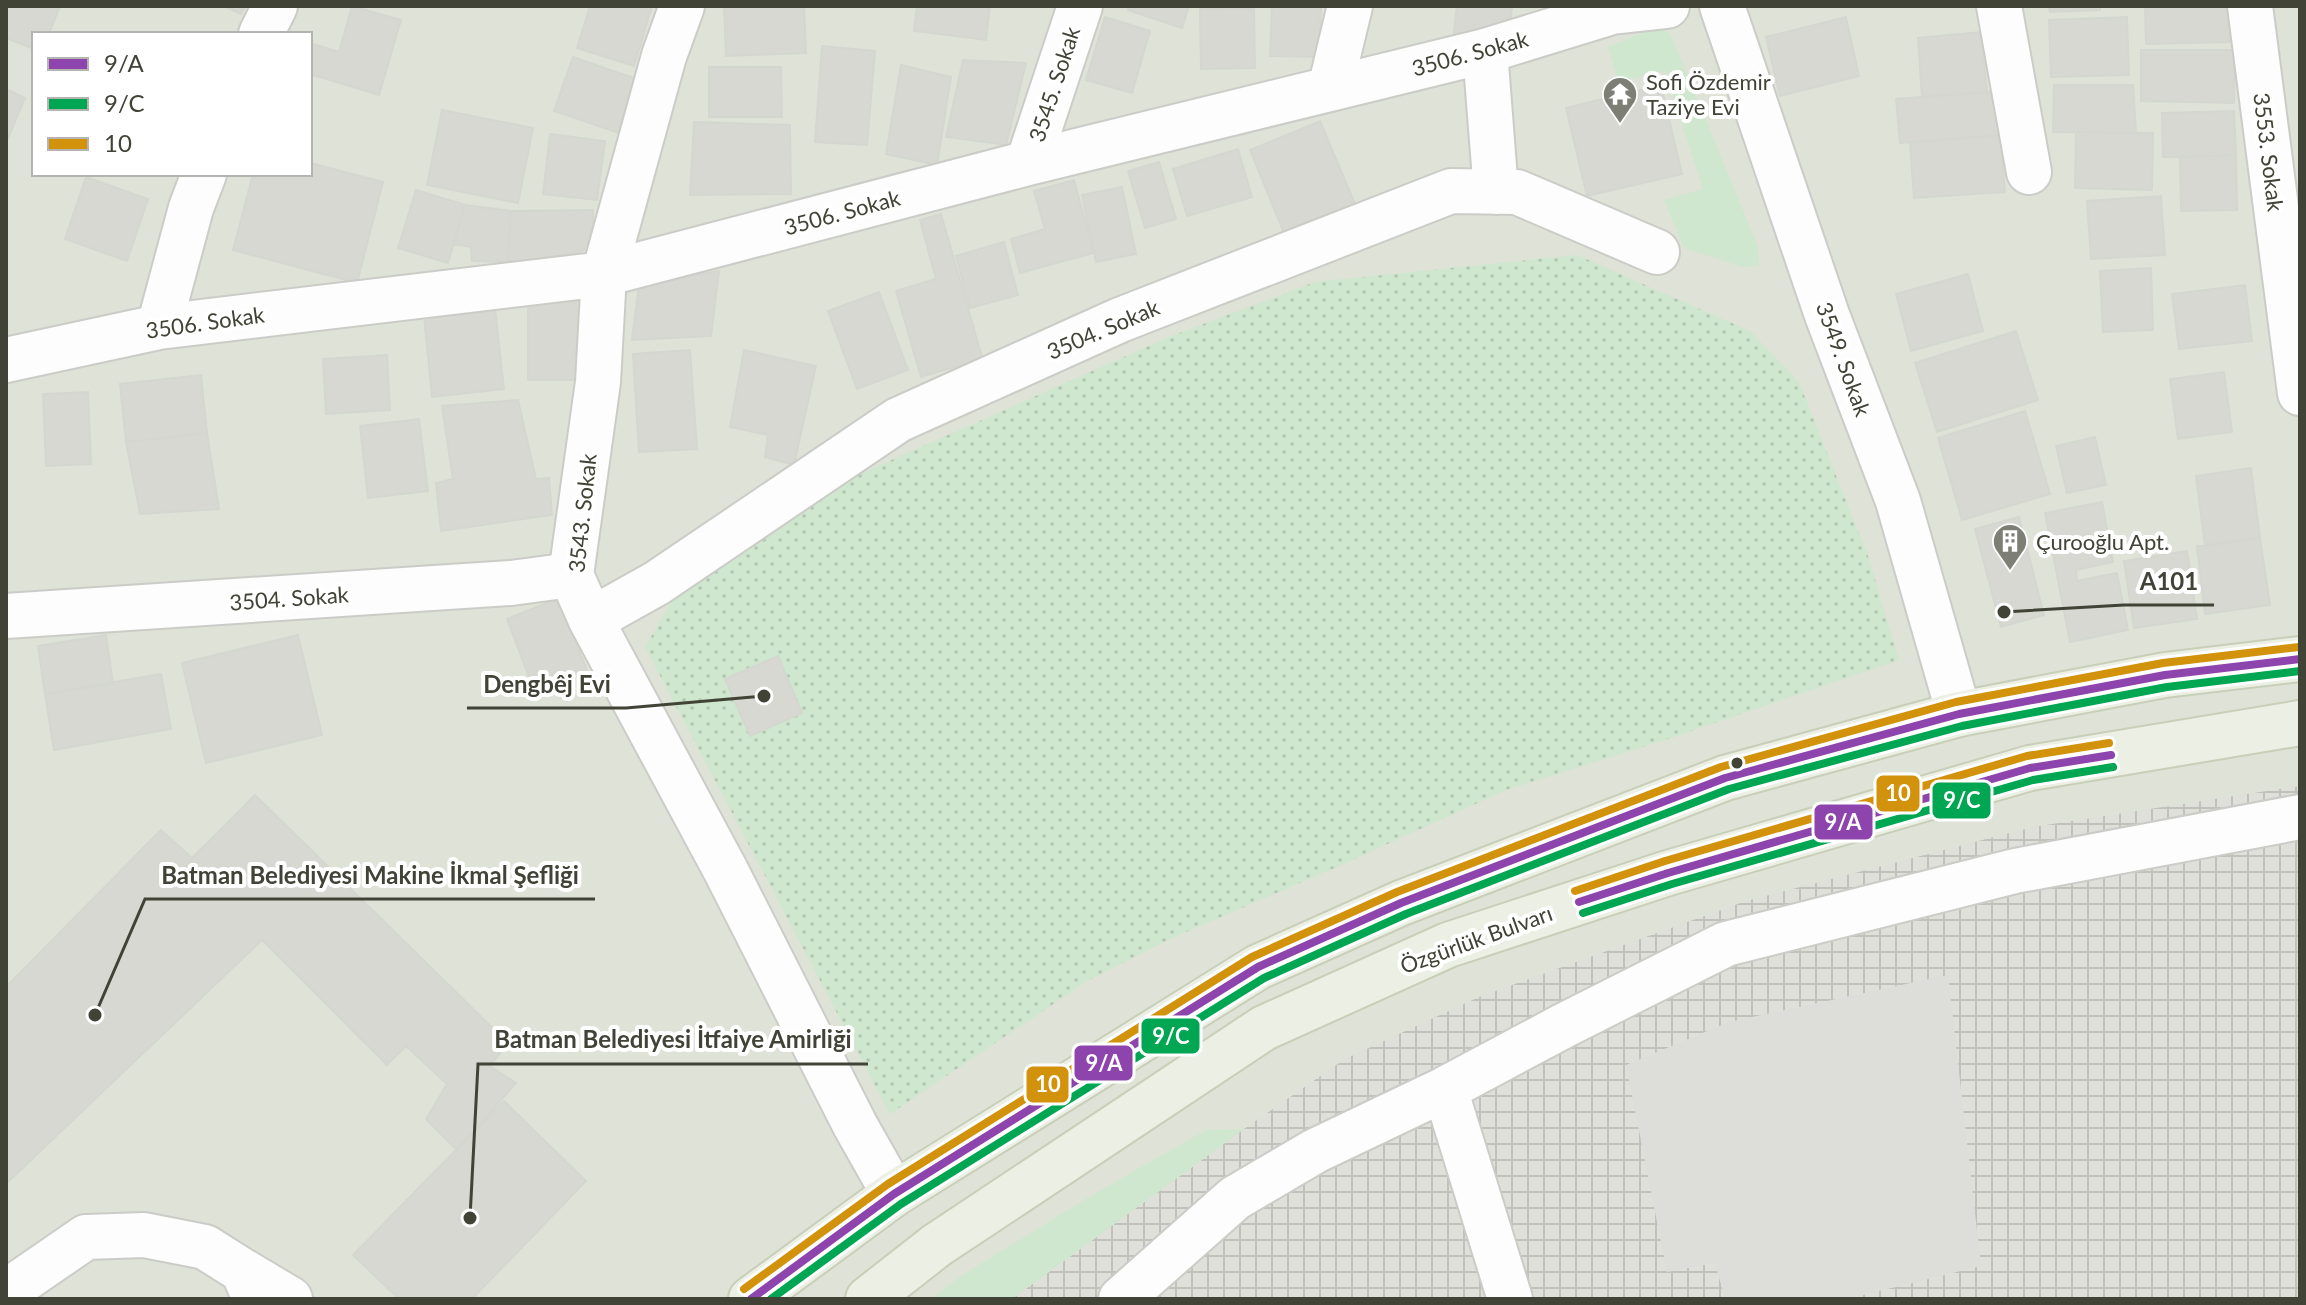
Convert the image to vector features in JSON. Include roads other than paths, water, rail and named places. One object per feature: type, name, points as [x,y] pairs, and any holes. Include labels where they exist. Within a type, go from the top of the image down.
[{"type":"main road","points":[[751,1299],[894,1194],[1258,967],[1401,903],[1725,778],[1959,714],[2165,675],[2300,659]]},
{"type":"main road","name":"Özgürlük Bulvarı","points":[[868,1299],[937,1245],[1264,1028],[1448,945],[1668,873],[2030,768],[2300,723]]},
{"type":"street","points":[[262,32],[275,6]]},
{"type":"street","name":"3543. Sokak","points":[[682,6],[664,56],[604,274],[598,382],[571,575],[591,620],[719,857],[855,1125],[894,1194]]},
{"type":"street","name":"3545. Sokak","points":[[1028,163],[1080,6]]},
{"type":"street","points":[[1330,89],[1350,6]]},
{"type":"street","name":"3506. Sokak","points":[[6,360],[159,327],[604,274],[1028,163],[1485,51],[1612,12],[1667,6]]},
{"type":"street","name":"3549. Sokak","points":[[1722,6],[1827,315],[1898,501],[1959,714]]},
{"type":"street","points":[[1999,6],[2029,172]]},
{"type":"street","name":"3553. Sokak","points":[[2250,6],[2300,393]]},
{"type":"street","points":[[1485,51],[1496,192]]},
{"type":"street","points":[[159,327],[191,208],[203,176]]},
{"type":"street","name":"3504. Sokak","points":[[591,620],[657,583],[898,420],[1120,320],[1451,191],[1517,192],[1657,252]]},
{"type":"street","name":"3504. Sokak","points":[[6,616],[511,583],[571,575]]},
{"type":"street","points":[[1121,1299],[1235,1198],[1315,1151],[1445,1089],[1726,944],[2015,871],[2300,817]]},
{"type":"street","points":[[1445,1089],[1510,1299]]},
{"type":"street","points":[[6,1292],[86,1237],[144,1235],[205,1247],[249,1285],[290,1299]]},
{"type":"place","name":"Sofi Özdemir Taziye Evi","points":[[1620,125]]},
{"type":"place","name":"Çurooğlu Apt.","points":[[2010,572]]},
{"type":"place","name":"A101","points":[[2004,612]]},
{"type":"place","name":"Dengbêj Evi","points":[[764,696]]},
{"type":"place","name":"Batman Belediyesi Makine İkmal Şefliği","points":[[95,1015]]},
{"type":"place","name":"Batman Belediyesi İtfaiye Amirliği","points":[[470,1218]]}]
